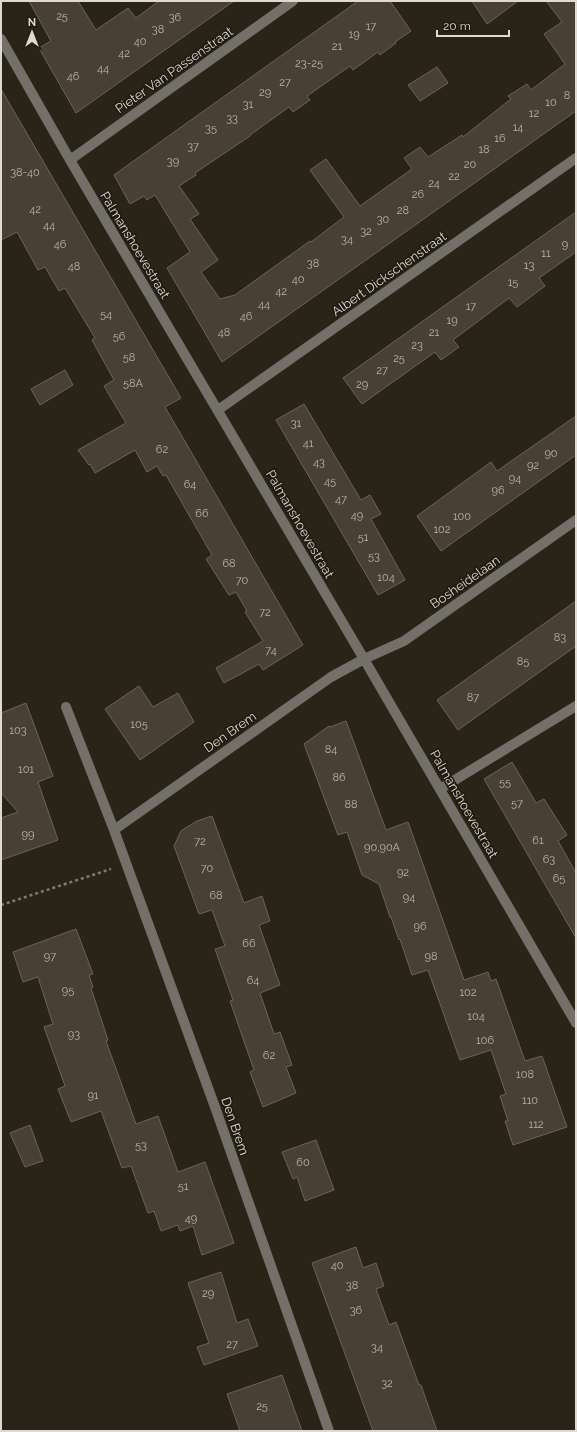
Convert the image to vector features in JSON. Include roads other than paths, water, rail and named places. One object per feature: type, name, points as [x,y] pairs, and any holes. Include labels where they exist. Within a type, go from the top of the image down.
[{"type":"street","name":"Pieter Van Passenstraat","points":[[70,160],[293,1]]},
{"type":"street","name":"Palmanshoevestraat","points":[[1,39],[70,160],[364,659],[576,1023]]},
{"type":"street","name":"Albert Dickschenstraat","points":[[218,410],[576,158]]},
{"type":"street","name":"Bosheidelaan","points":[[364,659],[404,641],[576,520]]},
{"type":"street","name":"Den Brem","points":[[114,830],[331,677],[364,659]]},
{"type":"street","points":[[440,789],[576,706]]},
{"type":"street","name":"Den Brem","points":[[66,707],[114,830],[215,1107],[329,1431]]}]
